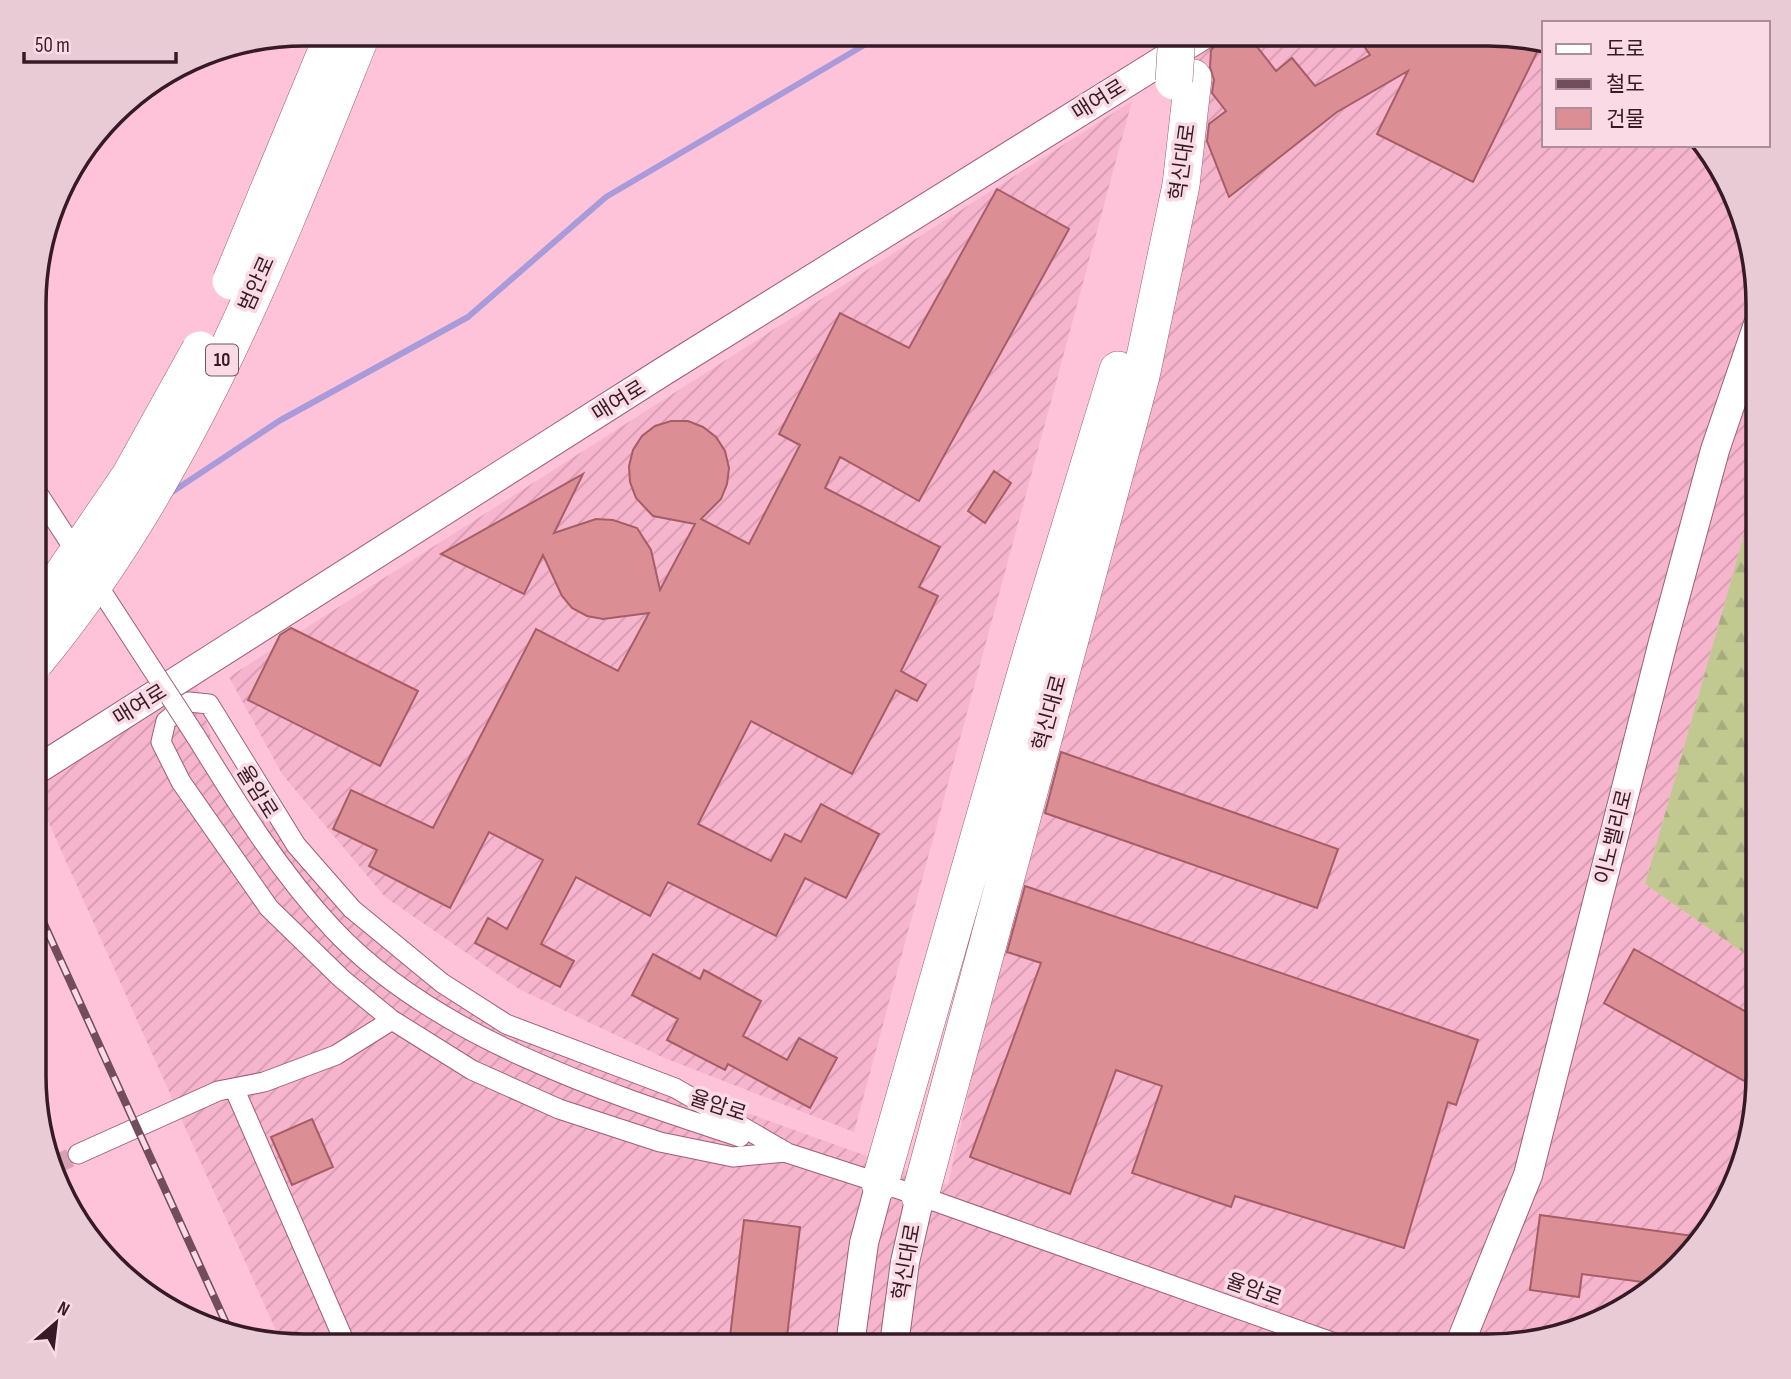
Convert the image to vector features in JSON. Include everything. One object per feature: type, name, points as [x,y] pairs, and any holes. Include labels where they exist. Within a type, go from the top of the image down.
[{"type":"highway","name":"범안로","points":[[46,599],[130,475],[190,369],[222,304],[329,46]]},
{"type":"highway","name":"범안로","points":[[46,648],[85,598],[130,530],[198,408],[265,266],[357,46]]},
{"type":"highway","points":[[1179,46],[1184,79]]},
{"type":"highway","points":[[880,1183],[1032,652],[1125,350],[1139,296],[1166,156],[1193,46]]},
{"type":"highway","name":"혁신대로","points":[[920,1196],[1141,376],[1181,185],[1184,79]]},
{"type":"main road","name":"매여로","points":[[46,763],[1186,46]]},
{"type":"main road","name":"이노밸리로","points":[[1464,1334],[1528,1175],[1662,642],[1714,450],[1746,358]]},
{"type":"main road","points":[[852,1334],[864,1243],[880,1183]]},
{"type":"main road","name":"혁신대로","points":[[895,1334],[905,1262],[920,1196]]},
{"type":"street","name":"율암로","points":[[46,506],[260,840],[334,930],[398,985],[465,1026],[551,1070],[643,1105],[920,1196],[1309,1334]]},
{"type":"street","points":[[189,702],[209,704],[296,845],[352,909],[442,983],[506,1024],[676,1088],[786,1152],[733,1157],[660,1142],[559,1109],[472,1070],[392,1020],[342,979],[269,908],[181,782],[161,742],[166,721],[189,702]]},
{"type":"street","points":[[78,1154],[218,1091],[264,1082],[336,1055],[392,1020]]},
{"type":"street","points":[[234,1088],[341,1334]]},
{"type":"shaded area","points":[[1199,46],[1505,46],[1542,51],[1542,147],[1693,147],[1711,174],[1732,220],[1741,253],[1746,303],[1746,527],[1645,884],[1746,954],[1746,1076],[1741,1126],[1732,1159],[1719,1190],[1692,1233],[1658,1270],[1602,1307],[1555,1325],[1488,1334],[277,1332],[46,817],[46,764],[193,671],[222,779],[442,983],[638,1074],[948,1185]]},
{"type":"shaded area","points":[[1132,101],[854,1132],[662,1057],[519,989],[385,897],[282,774],[229,677]]},
{"type":"green space","points":[[1746,527],[1746,954],[1645,884]]},
{"type":"building","points":[[1215,46],[1256,46],[1276,71],[1292,58],[1315,86],[1370,55],[1364,46],[1505,46],[1538,50],[1473,182],[1377,134],[1408,71],[1337,112],[1229,197],[1207,141],[1209,124],[1226,111],[1212,93],[1214,80],[1210,67],[1211,50]]},
{"type":"building","points":[[997,189],[1069,229],[919,501],[840,457],[825,488],[940,547],[919,587],[938,596],[901,671],[926,685],[917,701],[896,690],[852,774],[751,721],[698,824],[771,861],[785,834],[801,842],[821,804],[879,834],[846,898],[805,878],[776,936],[668,882],[650,916],[576,877],[541,944],[574,961],[560,987],[475,943],[488,918],[507,929],[543,860],[489,832],[450,908],[369,866],[377,850],[333,829],[351,790],[433,828],[536,629],[618,671],[649,613],[603,619],[587,616],[572,608],[562,596],[543,555],[524,594],[441,554],[583,474],[554,533],[596,519],[613,520],[637,528],[651,550],[660,590],[695,524],[653,516],[636,498],[630,482],[629,466],[633,450],[642,436],[655,426],[671,421],[688,421],[703,427],[716,437],[725,451],[729,468],[727,484],[721,499],[701,519],[749,544],[800,445],[779,434],[840,313],[909,348]]},
{"type":"building","points":[[994,471],[1011,483],[985,523],[968,511]]},
{"type":"building","points":[[291,628],[418,691],[380,766],[248,700],[280,635]]},
{"type":"building","points":[[1061,752],[1338,849],[1317,908],[1045,813]]},
{"type":"building","points":[[1025,886],[1478,1040],[1456,1105],[1448,1102],[1404,1248],[1235,1196],[1231,1207],[1132,1173],[1162,1086],[1116,1070],[1070,1194],[970,1157],[1041,963],[1007,952]]},
{"type":"building","points":[[1634,949],[1746,1012],[1746,1082],[1604,1003]]},
{"type":"building","points":[[653,954],[700,979],[704,970],[761,1001],[743,1036],[787,1060],[799,1038],[837,1058],[810,1108],[728,1064],[725,1070],[667,1040],[678,1019],[632,995]]},
{"type":"building","points":[[312,1119],[333,1167],[292,1185],[271,1137]]},
{"type":"building","points":[[1540,1215],[1690,1236],[1658,1270],[1642,1282],[1582,1274],[1579,1297],[1530,1290]]},
{"type":"building","points":[[744,1220],[800,1227],[787,1334],[730,1334]]},
{"type":"waterway","points":[[169,494],[279,421],[468,317],[606,197],[863,46]]},
{"type":"tunnel","points":[[60,1162],[78,1154]]},
{"type":"railway","points":[[46,928],[225,1322]]}]
